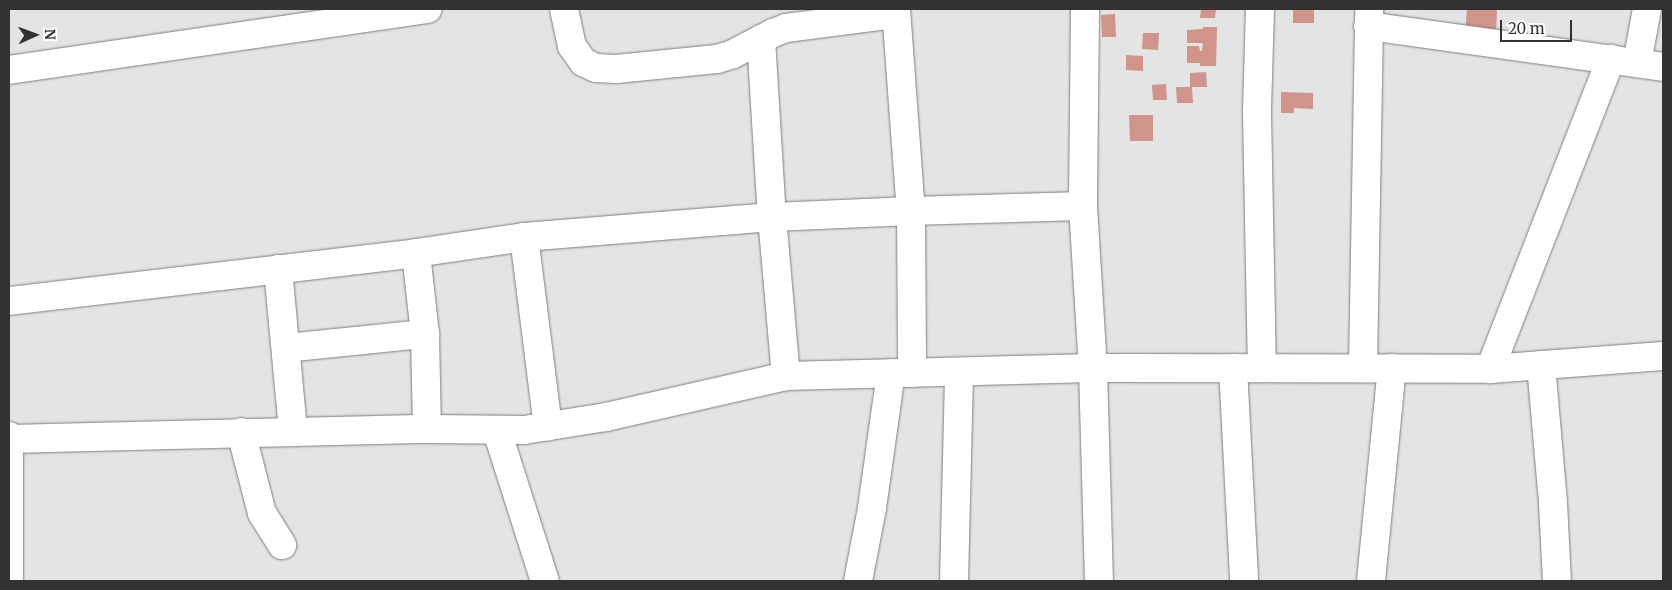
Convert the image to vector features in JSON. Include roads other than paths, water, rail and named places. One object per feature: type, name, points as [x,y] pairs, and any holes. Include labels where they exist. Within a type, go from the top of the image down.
[{"type":"street","points":[[9,70],[428,9]]},
{"type":"street","points":[[564,9],[572,46],[583,62],[596,68],[616,69],[717,59],[733,54],[772,33],[802,25],[896,11],[911,211],[902,373],[858,581]]},
{"type":"street","points":[[1085,9],[1083,206],[1093,368],[1099,581]]},
{"type":"street","points":[[1260,9],[1257,113],[1262,367]]},
{"type":"street","points":[[1490,368],[1647,9]]},
{"type":"street","points":[[1363,368],[1368,18],[1663,67]]},
{"type":"street","points":[[761,39],[772,218],[786,376]]},
{"type":"street","points":[[9,301],[416,253],[524,237],[772,218],[911,211],[1083,206]]},
{"type":"street","points":[[524,237],[548,426]]},
{"type":"street","points":[[416,253],[425,334],[427,429]]},
{"type":"street","points":[[278,269],[293,432]]},
{"type":"street","points":[[286,348],[425,334]]},
{"type":"street","points":[[9,581],[9,438],[427,429],[497,431],[548,426],[606,417],[786,376],[959,373],[1093,368],[1490,368],[1663,356]]},
{"type":"street","points":[[1541,365],[1553,503],[1557,581]]},
{"type":"street","points":[[1233,368],[1244,581]]},
{"type":"street","points":[[1371,581],[1392,368]]},
{"type":"street","points":[[954,581],[959,373]]},
{"type":"street","points":[[497,431],[545,581]]},
{"type":"street","points":[[241,432],[262,513],[282,545]]}]
